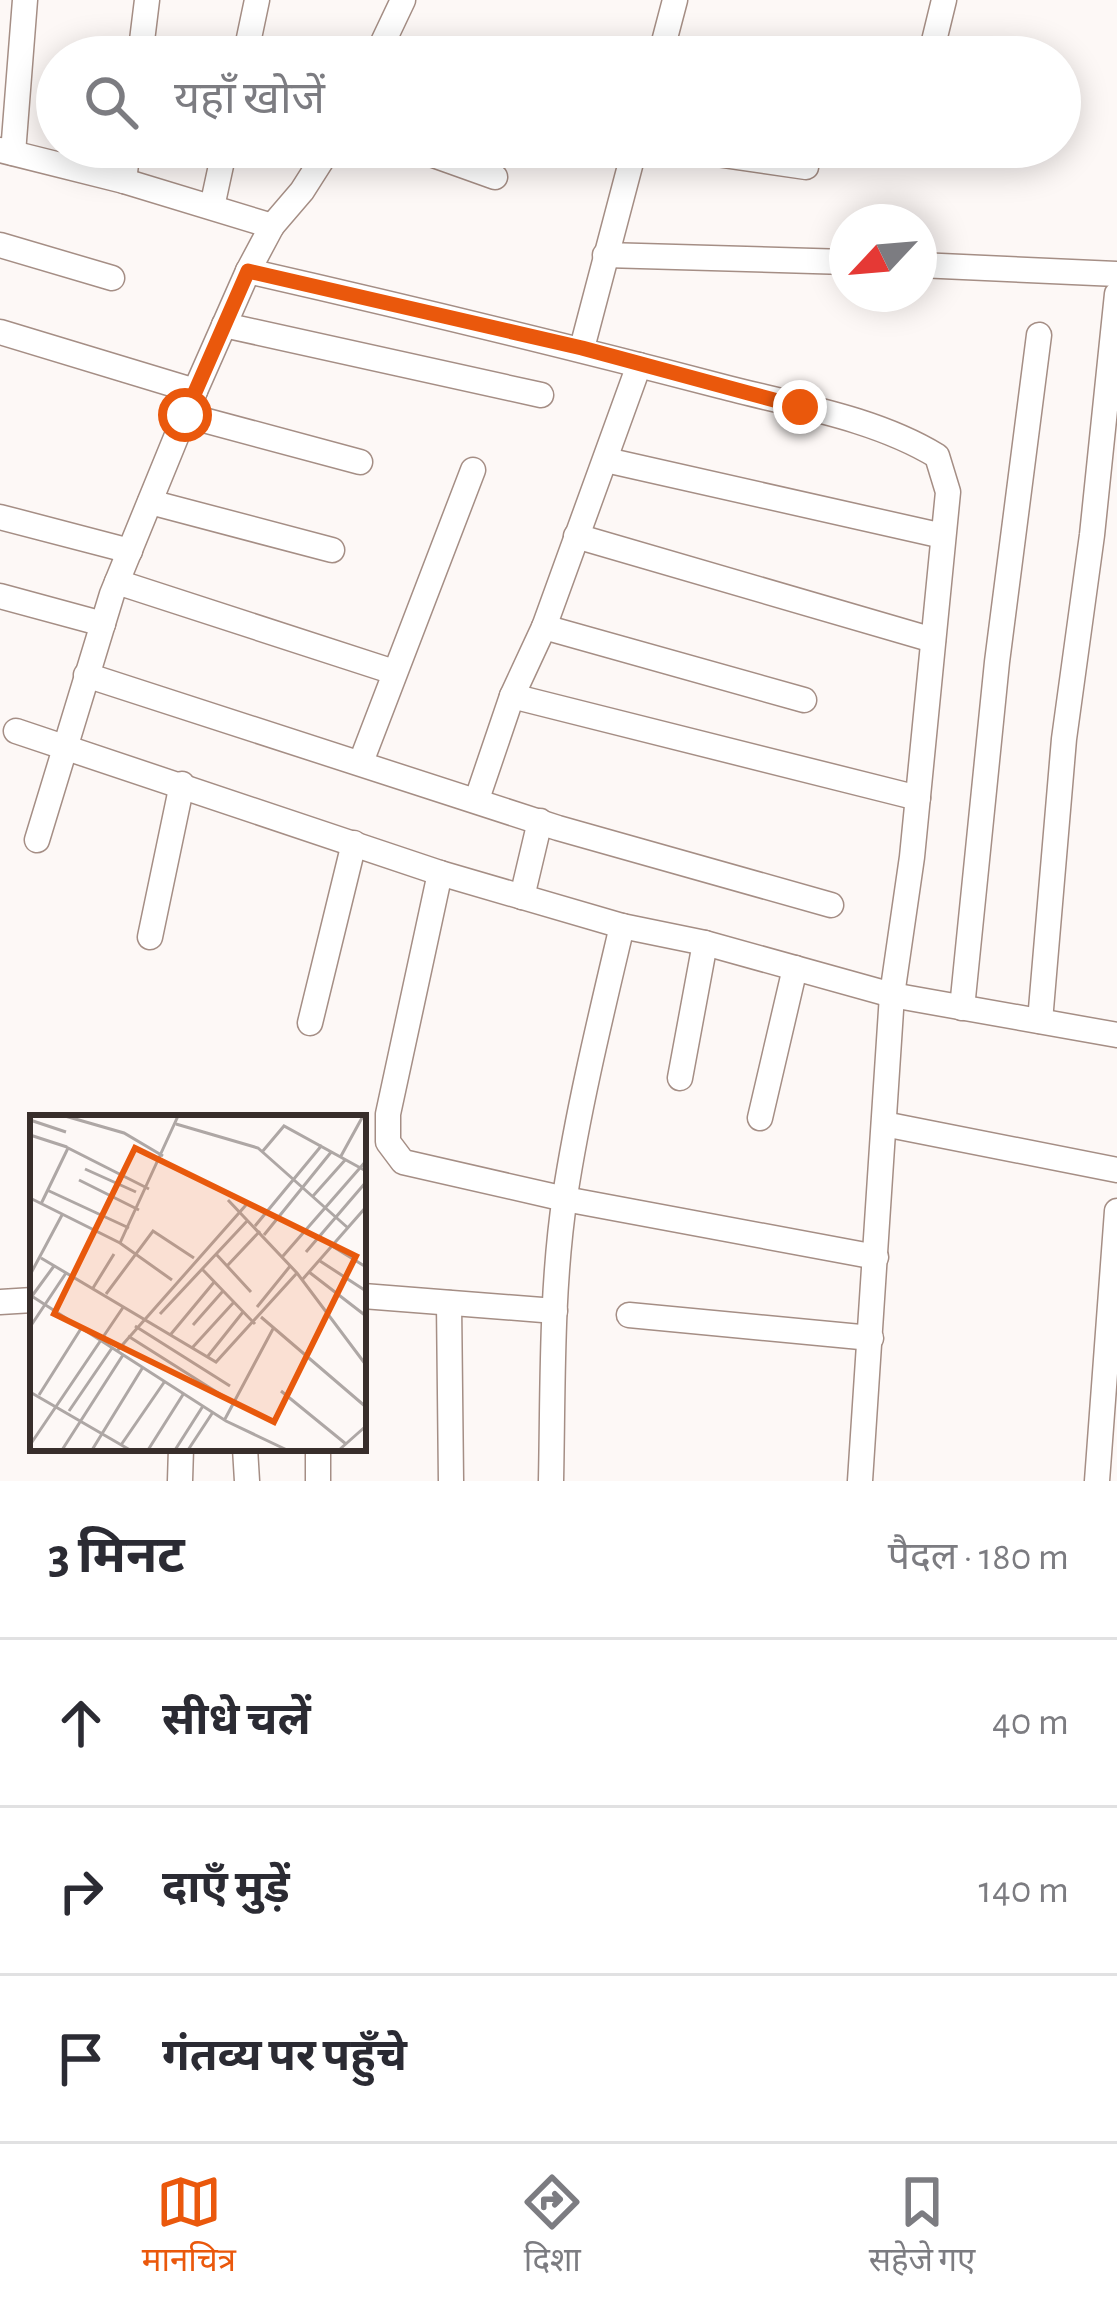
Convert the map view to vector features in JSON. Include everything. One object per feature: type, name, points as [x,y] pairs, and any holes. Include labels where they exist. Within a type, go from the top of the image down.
[{"type":"street","points":[[26,0],[6,152],[36,159]]},
{"type":"street","points":[[143,36],[147,0]]},
{"type":"street","points":[[249,36],[257,0]]},
{"type":"street","points":[[386,36],[403,0]]},
{"type":"street","points":[[666,36],[675,0]]},
{"type":"street","points":[[935,36],[944,0]]},
{"type":"street","points":[[71,168],[272,226]]},
{"type":"street","points":[[124,181],[126,168]]},
{"type":"street","points":[[212,207],[220,168]]},
{"type":"street","points":[[37,840],[117,582],[190,403],[272,226],[317,168]]},
{"type":"street","points":[[470,168],[495,177]]},
{"type":"street","points":[[582,348],[628,168]]},
{"type":"street","points":[[0,245],[112,278]]},
{"type":"street","points":[[605,255],[829,261]]},
{"type":"street","points":[[937,266],[1117,274]]},
{"type":"street","points":[[248,271],[582,348],[840,418],[937,457],[948,492],[918,798],[892,994],[860,1481]]},
{"type":"street","points":[[1040,1021],[1064,740],[1092,535],[1117,294]]},
{"type":"street","points":[[224,326],[541,395]]},
{"type":"street","points":[[0,332],[360,461]]},
{"type":"street","points":[[962,1008],[997,662],[1039,335]]},
{"type":"street","points":[[477,799],[638,364]]},
{"type":"street","points":[[606,460],[943,536]]},
{"type":"street","points":[[361,762],[473,470]]},
{"type":"street","points":[[150,502],[332,550]]},
{"type":"street","points":[[0,517],[130,551]]},
{"type":"street","points":[[576,536],[933,640]]},
{"type":"street","points":[[117,582],[394,672]]},
{"type":"street","points":[[0,596],[103,624]]},
{"type":"street","points":[[544,627],[804,700]]},
{"type":"street","points":[[86,675],[540,821],[831,904]]},
{"type":"street","points":[[512,696],[918,798]]},
{"type":"street","points":[[16,731],[440,873],[622,926],[705,943],[892,994],[1117,1035]]},
{"type":"street","points":[[150,937],[182,784]]},
{"type":"street","points":[[522,897],[540,821]]},
{"type":"street","points":[[310,1023],[354,843]]},
{"type":"street","points":[[440,873],[388,1114],[393,1153],[410,1166],[876,1257]]},
{"type":"street","points":[[551,1481],[555,1311],[565,1199],[586,1079],[622,926]]},
{"type":"street","points":[[680,1078],[705,943]]},
{"type":"street","points":[[760,1118],[795,968]]},
{"type":"street","points":[[884,1124],[1117,1170]]},
{"type":"street","points":[[1097,1481],[1115,1293],[1117,1211]]},
{"type":"street","points":[[366,1296],[555,1311]]},
{"type":"street","points":[[0,1303],[30,1300]]},
{"type":"street","points":[[449,1303],[451,1481]]},
{"type":"street","points":[[628,1315],[871,1338]]},
{"type":"street","points":[[180,1481],[181,1451]]},
{"type":"street","points":[[245,1451],[247,1481]]},
{"type":"route","points":[[185,415],[248,271],[582,348],[800,407]]}]
